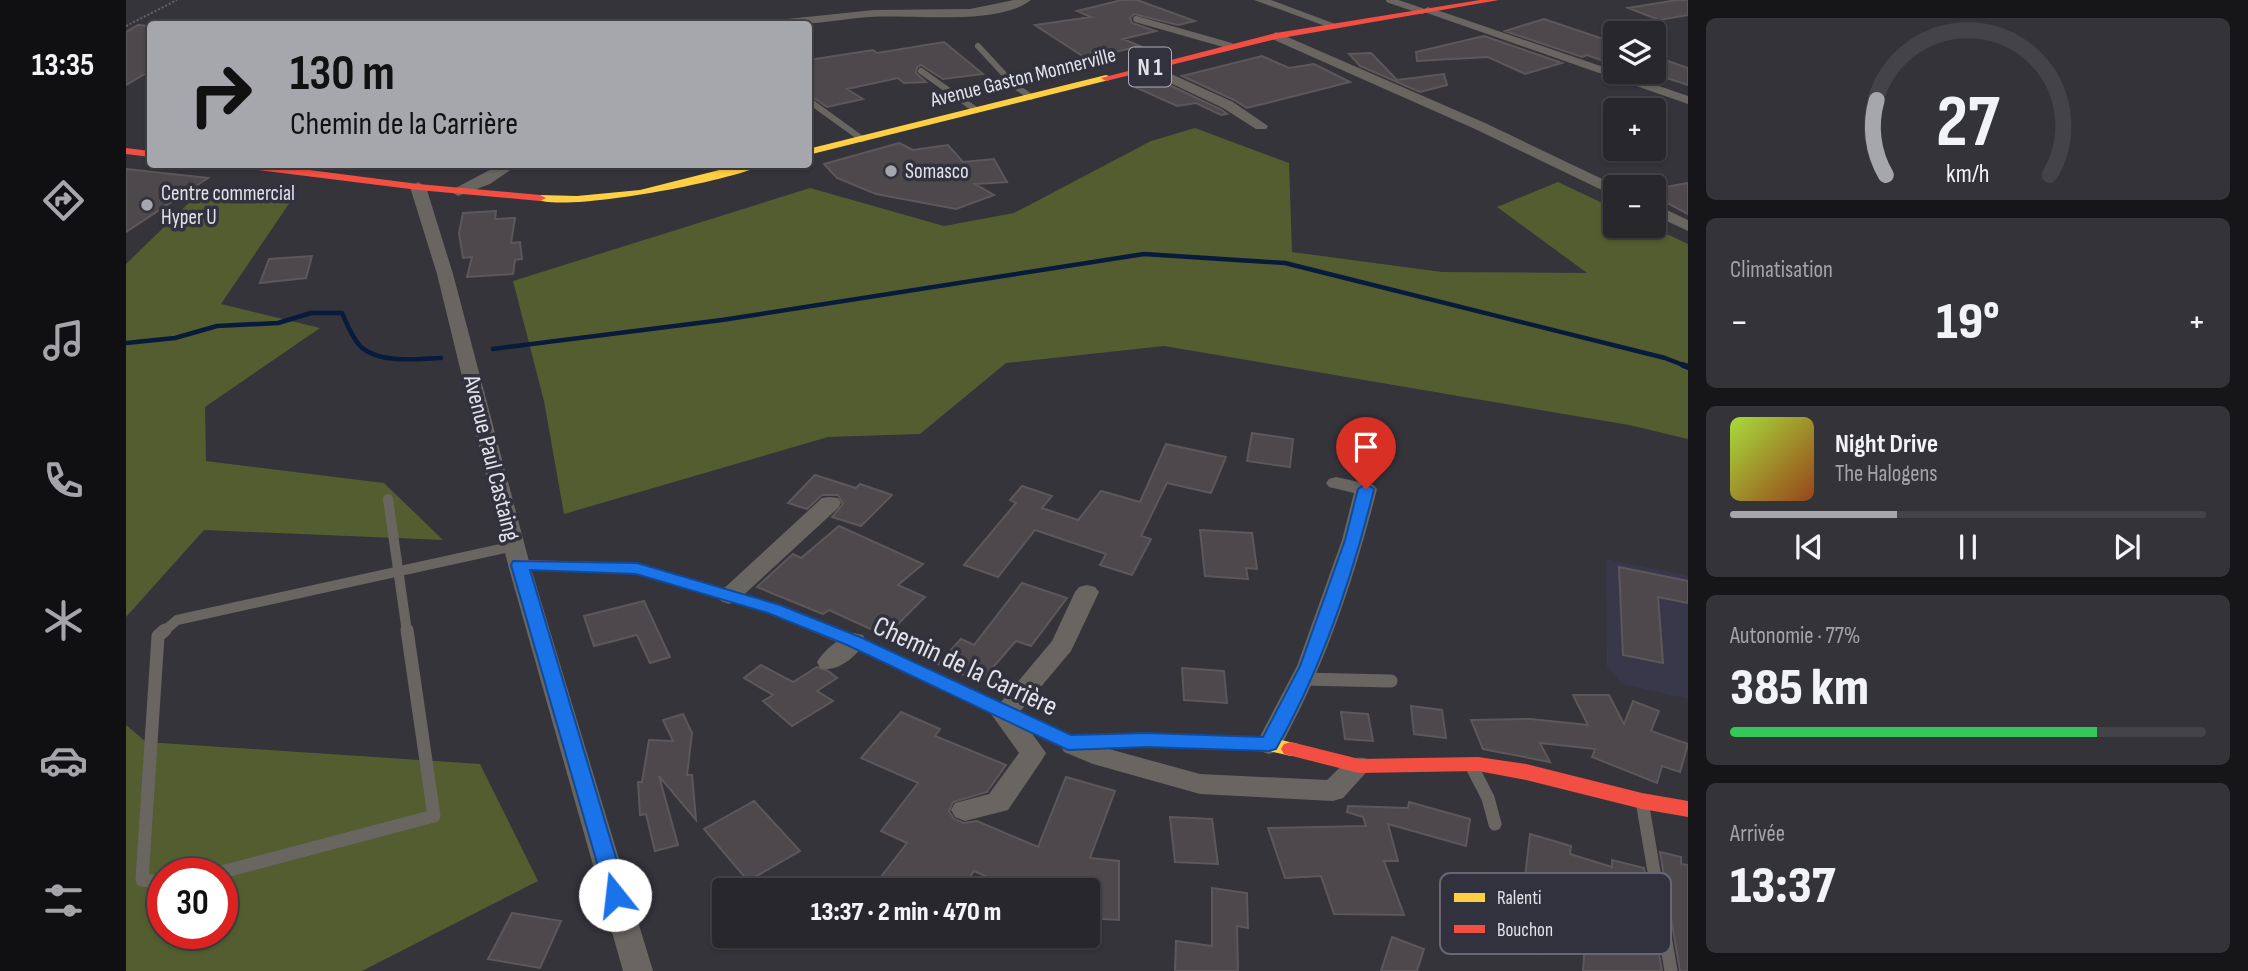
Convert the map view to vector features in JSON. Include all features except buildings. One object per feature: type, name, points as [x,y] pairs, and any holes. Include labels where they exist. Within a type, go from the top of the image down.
[{"type":"main road","name":"Avenue Gaston Monnerville","points":[[812,151],[1276,36],[1474,1],[1495,0]]},
{"type":"main road","points":[[126,151],[147,154]]},
{"type":"main road","points":[[265,168],[458,191],[534,198],[595,199],[661,189],[743,168]]},
{"type":"main road","name":"Chemin de la Carrière","points":[[517,555],[637,568],[774,609],[854,641],[1068,743],[1147,740],[1269,744],[1359,766],[1470,764],[1526,772],[1642,802],[1688,809]]},
{"type":"street","points":[[804,21],[872,13],[974,11],[1014,5],[1024,0]]},
{"type":"street","points":[[1260,0],[1332,25]]},
{"type":"street","points":[[1425,11],[1688,100]]},
{"type":"street","points":[[1276,36],[1480,126],[1603,185]]},
{"type":"street","points":[[1147,67],[1217,99],[1261,126]]},
{"type":"street","points":[[458,191],[485,181],[506,168]]},
{"type":"street","name":"Avenue Paul Castaing","points":[[418,187],[445,274],[517,555],[638,971]]},
{"type":"street","points":[[1666,215],[1688,226]]},
{"type":"street","points":[[1269,744],[1302,679],[1353,540],[1366,489],[1336,483]]},
{"type":"street","points":[[729,596],[830,503]]},
{"type":"street","points":[[965,810],[998,803],[1033,753],[1004,714],[1062,645],[1087,592]]},
{"type":"street","points":[[829,662],[854,641]]},
{"type":"street","points":[[1068,743],[1102,757],[1200,783],[1333,791],[1359,766]]},
{"type":"lane","points":[[1389,0],[1425,11]]},
{"type":"lane","points":[[1136,19],[1231,46]]},
{"type":"lane","points":[[978,47],[992,58],[1014,88],[1031,97]]},
{"type":"lane","points":[[921,71],[976,110]]},
{"type":"lane","points":[[812,103],[862,139]]},
{"type":"lane","points":[[238,868],[434,816],[388,499]]},
{"type":"lane","points":[[147,880],[142,880],[158,636],[177,620],[399,572],[517,555]]},
{"type":"lane","points":[[1302,679],[1328,682],[1391,681]]},
{"type":"lane","points":[[1470,764],[1488,798],[1495,824]]},
{"type":"lane","points":[[1642,802],[1654,873]]},
{"type":"path","points":[[126,26],[177,0]]},
{"type":"shaded area","points":[[1606,559],[1688,576],[1688,699],[1622,684],[1607,666]]},
{"type":"green space","points":[[1195,128],[1289,163],[1292,252],[1442,272],[1587,273],[1497,207],[1558,182],[1603,203],[1603,238],[1666,238],[1666,234],[1688,244],[1688,439],[1629,425],[1164,346],[1006,363],[920,434],[828,437],[564,514],[544,401],[513,281],[810,188],[944,226],[1014,213],[1151,141]]},
{"type":"green space","points":[[297,192],[221,304],[320,328],[205,407],[206,461],[384,483],[443,540],[204,530],[126,617],[126,264],[196,196]]},
{"type":"green space","points":[[126,725],[146,742],[480,764],[538,881],[362,971],[126,971]]},
{"type":"waterway","points":[[493,349],[722,320],[1144,254],[1285,263],[1665,358],[1688,367],[1683,365]]},
{"type":"waterway","points":[[126,343],[175,338],[217,326],[278,323],[311,313],[342,313],[355,339],[369,352],[400,359],[441,358]]},
{"type":"traffic: slow","points":[[812,151],[1106,78]]},
{"type":"traffic: slow","points":[[540,198],[577,199],[640,193],[743,168]]},
{"type":"traffic: slow","points":[[893,659],[1068,743],[1147,740],[1269,744],[1291,749]]},
{"type":"traffic: jam","points":[[1106,78],[1276,36],[1495,0]]},
{"type":"traffic: jam","points":[[126,151],[147,154]]},
{"type":"traffic: jam","points":[[265,168],[418,187],[540,198]]},
{"type":"traffic: jam","points":[[519,565],[637,568],[774,609],[893,659]]},
{"type":"traffic: jam","points":[[1291,749],[1359,766],[1478,764],[1526,772],[1642,801],[1688,809]]},
{"type":"place","name":"Somasco","points":[[891,171]]},
{"type":"place","name":"Centre commercial Hyper U","points":[[147,205]]},
{"type":"route","points":[[615,895],[519,565],[637,568],[774,609],[854,641],[1068,743],[1147,740],[1269,744],[1309,666],[1353,540],[1366,489]]}]
